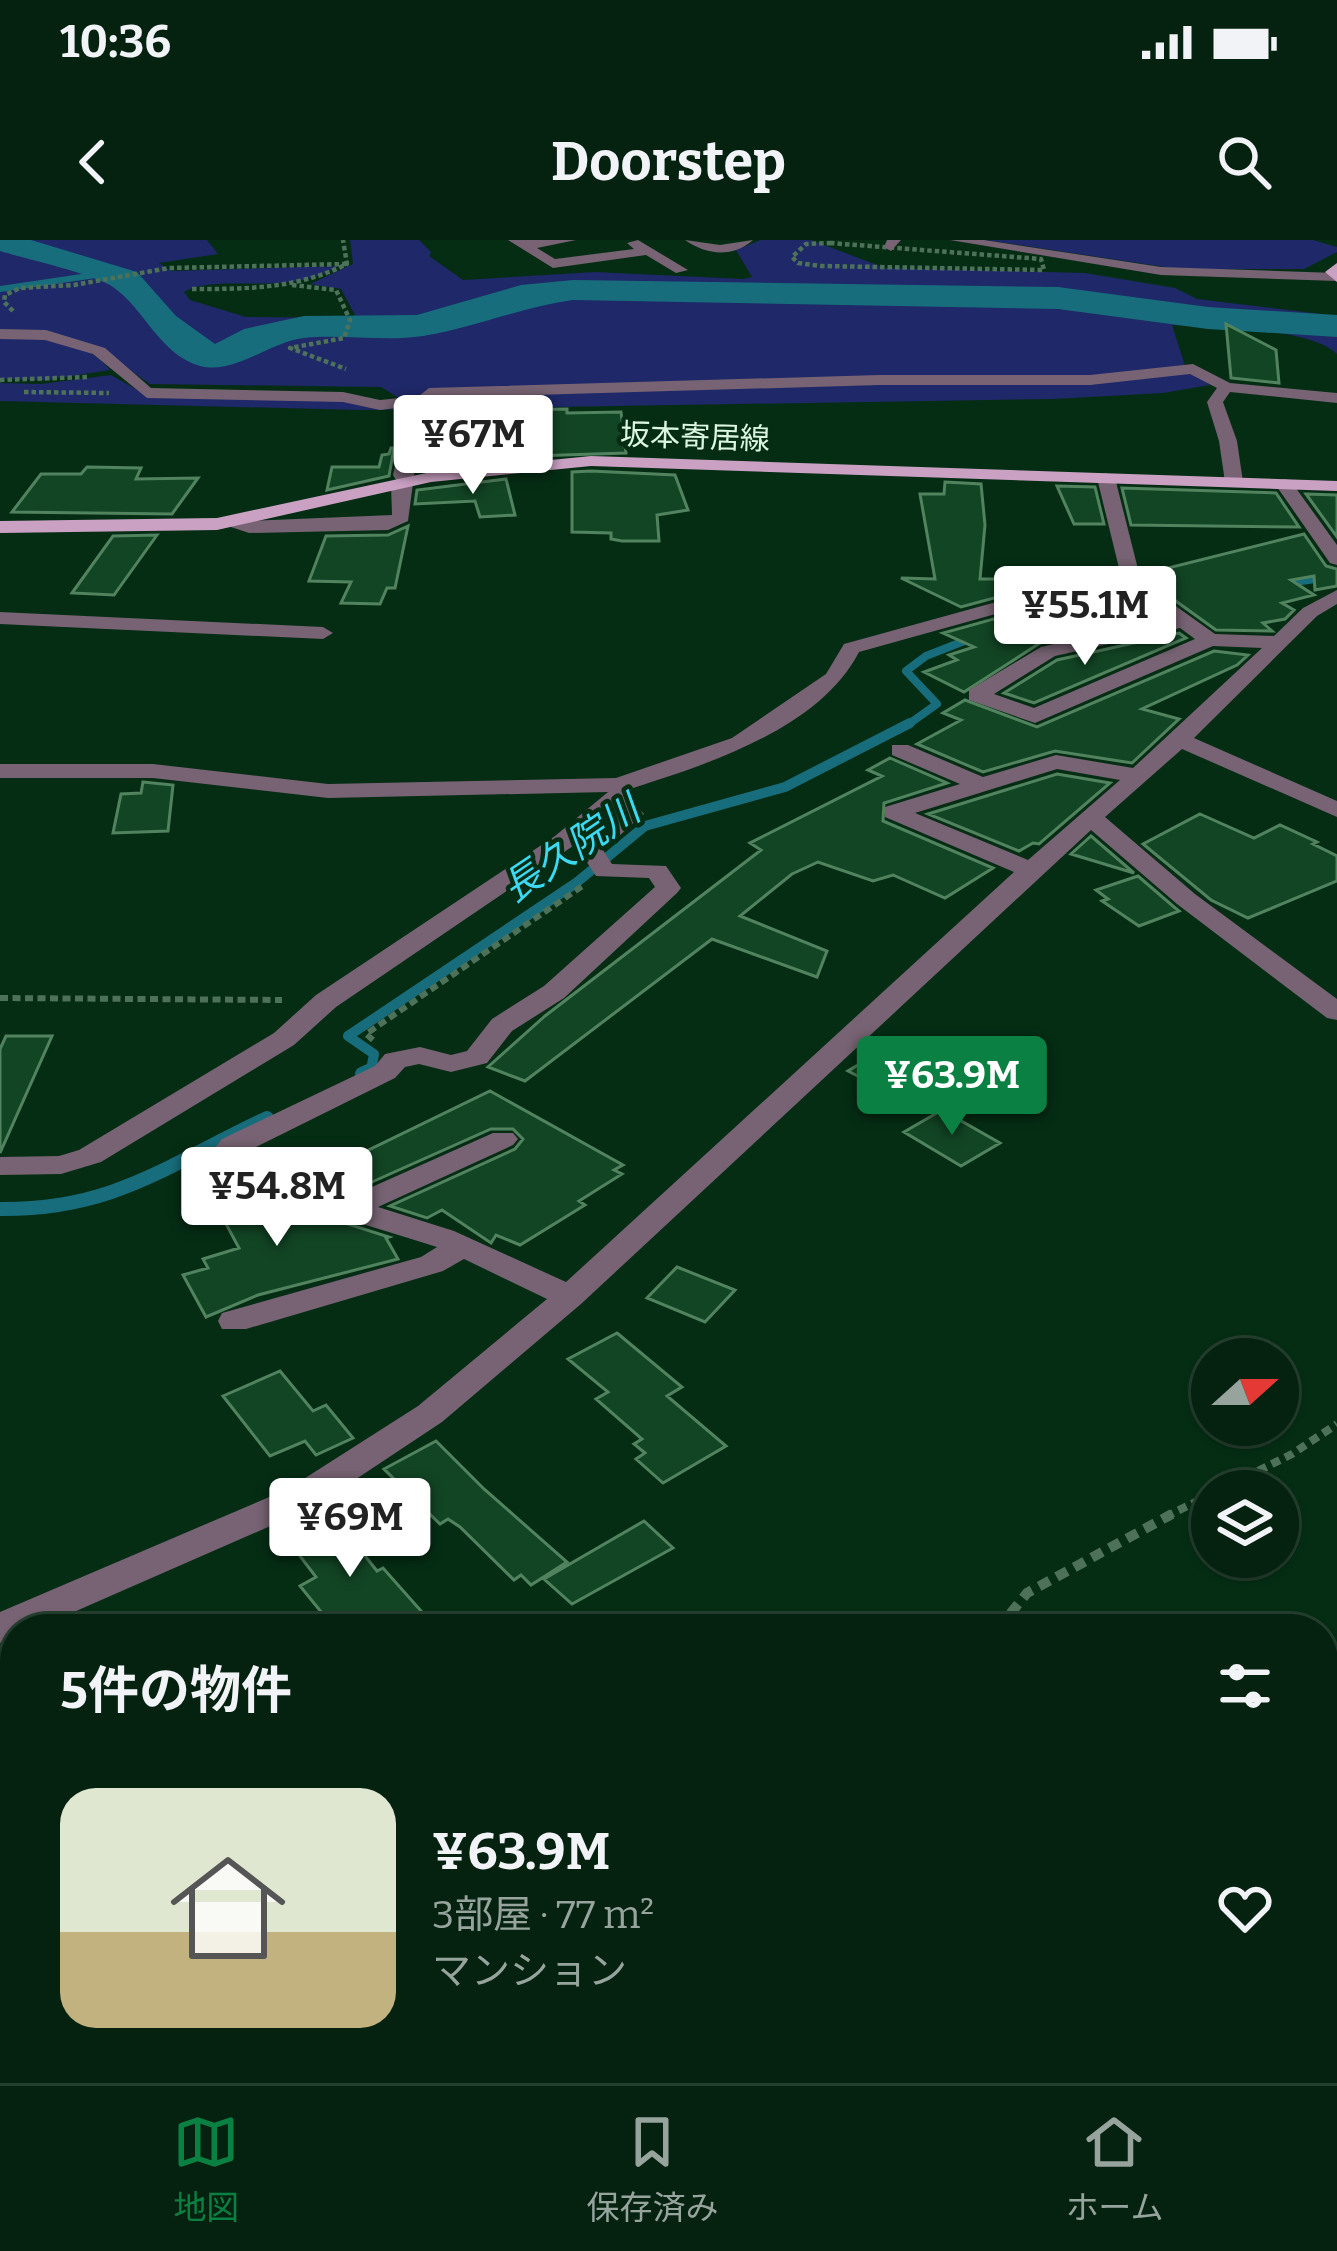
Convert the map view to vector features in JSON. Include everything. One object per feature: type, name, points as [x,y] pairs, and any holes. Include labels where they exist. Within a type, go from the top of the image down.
[{"type":"main road","points":[[1336,278],[1332,272],[1337,266]]},
{"type":"main road","name":"坂本寄居線","points":[[0,527],[228,523],[483,469],[591,461],[1337,486]]},
{"type":"street","points":[[519,243],[569,240]]},
{"type":"street","points":[[628,240],[681,270]]},
{"type":"street","points":[[692,240],[712,253],[746,240]]},
{"type":"street","points":[[957,240],[1160,271],[1336,278]]},
{"type":"street","points":[[519,243],[553,264],[649,251]]},
{"type":"street","points":[[0,334],[27,332],[99,351],[146,393],[343,397],[380,404],[425,400]]},
{"type":"street","points":[[228,523],[388,524],[401,518],[402,475],[413,422],[429,393],[878,380],[1090,380],[1193,369],[1221,395],[1234,482]]},
{"type":"street","points":[[1221,395],[1337,398]]},
{"type":"street","points":[[1106,478],[1129,571],[1156,599],[1210,640]]},
{"type":"street","points":[[1284,484],[1337,559]]},
{"type":"street","points":[[0,1166],[62,1166],[90,1156],[284,1040],[326,1001],[564,841],[618,791],[740,743],[835,678],[851,648],[1129,571]]},
{"type":"street","points":[[32,1614],[301,1498],[430,1414],[570,1297],[1031,870],[1179,740],[1310,612],[1335,600]]},
{"type":"street","points":[[0,619],[323,632]]},
{"type":"street","points":[[1182,621],[1048,651],[977,695],[1035,716],[1210,640],[1284,642]]},
{"type":"street","points":[[1179,740],[1337,810]]},
{"type":"street","points":[[900,750],[983,785]]},
{"type":"street","points":[[1031,870],[892,812],[1056,762],[1139,776]]},
{"type":"street","points":[[0,771],[153,771],[328,791],[618,791]]},
{"type":"street","points":[[570,1297],[462,1247],[349,1209],[293,1198],[250,1178],[223,1157],[233,1144],[385,1072],[395,1060],[420,1055],[451,1064],[477,1057],[502,1025],[554,992],[668,888],[657,871],[605,871],[590,849],[632,814],[618,791]]},
{"type":"street","points":[[1091,817],[1186,899],[1337,1012]]},
{"type":"street","points":[[349,1209],[503,1139]]},
{"type":"street","points":[[234,1322],[432,1264],[462,1247]]},
{"type":"path","points":[[343,240],[347,264]]},
{"type":"path","points":[[814,243],[892,243],[1041,259],[1044,270],[821,266],[798,263],[792,257],[800,247],[814,243]]},
{"type":"path","points":[[27,332],[2,303],[5,294],[20,288],[173,268],[347,264]]},
{"type":"path","points":[[292,285],[347,264]]},
{"type":"path","points":[[192,289],[292,285],[334,289],[350,320],[349,334],[290,348],[322,364],[352,370]]},
{"type":"path","points":[[0,380],[54,381],[121,371]]},
{"type":"path","points":[[24,392],[146,393]]},
{"type":"path","points":[[395,1060],[366,1034],[605,871]]},
{"type":"path","points":[[0,998],[326,1001]]},
{"type":"path","points":[[1260,1470],[1337,1424]]},
{"type":"path","points":[[1010,1614],[1027,1593],[1100,1549],[1191,1504]]},
{"type":"shaded area","points":[[0,240],[207,240],[218,254],[159,263],[171,271],[338,266],[299,281],[215,284],[184,292],[190,300],[246,317],[351,318],[355,315],[341,289],[310,284],[353,264],[350,240],[419,240],[431,252],[429,256],[463,280],[595,272],[744,279],[752,277],[736,250],[761,240],[811,240],[885,268],[1085,273],[1175,288],[1197,299],[1337,316],[1337,354],[1324,345],[1283,334],[1172,325],[1185,366],[1210,385],[1163,393],[1054,399],[361,410],[0,401],[0,383],[41,384],[111,375],[146,395],[344,398],[367,404],[399,398],[381,387],[150,384],[97,347],[0,332]]},
{"type":"shaded area","points":[[986,240],[1313,240],[1337,247],[1337,252],[1304,269],[1178,269]]},
{"type":"shaded area","points":[[0,335],[75,346],[110,370],[47,380],[0,379]]},
{"type":"building","points":[[1226,324],[1276,350],[1279,383],[1231,378]]},
{"type":"building","points":[[567,409],[567,413],[621,412],[626,453],[500,457],[419,470],[422,448],[447,448],[456,411]]},
{"type":"building","points":[[391,448],[389,476],[327,490],[332,467],[379,467],[382,455]]},
{"type":"building","points":[[87,467],[141,468],[136,479],[198,478],[172,514],[12,512],[41,474],[81,474]]},
{"type":"building","points":[[572,472],[675,475],[688,510],[657,515],[659,541],[622,541],[611,539],[611,533],[572,532]]},
{"type":"building","points":[[506,479],[515,515],[480,517],[475,501],[415,504],[417,490]]},
{"type":"building","points":[[945,482],[981,484],[985,525],[980,579],[1005,579],[1009,594],[961,607],[901,578],[935,579],[920,494],[944,494]]},
{"type":"building","points":[[1057,486],[1095,487],[1104,524],[1074,524]]},
{"type":"building","points":[[1122,488],[1276,493],[1299,527],[1131,525]]},
{"type":"building","points":[[1306,494],[1337,495],[1337,537]]},
{"type":"building","points":[[408,526],[395,588],[387,588],[380,604],[341,603],[351,582],[309,581],[326,536],[388,535]]},
{"type":"building","points":[[1304,534],[1326,566],[1337,569],[1337,586],[1315,590],[1314,576],[1291,580],[1314,595],[1282,603],[1294,610],[1285,619],[1263,623],[1272,631],[1216,630],[1173,599],[1148,573]]},
{"type":"building","points":[[157,535],[114,595],[72,593],[113,536]]},
{"type":"building","points":[[1124,583],[1158,615],[1040,643],[964,692],[924,672],[957,660],[949,655],[974,647],[943,633]]},
{"type":"building","points":[[1179,633],[1186,638],[1034,703],[1004,693],[1057,660]]},
{"type":"building","points":[[1214,651],[1248,655],[1237,665],[1142,709],[1179,719],[1132,763],[1055,751],[983,772],[917,744],[961,720],[943,713],[965,700],[1037,727]]},
{"type":"building","points":[[890,758],[947,783],[884,803],[883,821],[993,868],[945,898],[893,875],[873,881],[818,862],[792,874],[740,916],[827,951],[817,977],[712,939],[525,1081],[488,1067],[545,1016],[761,850],[750,843],[882,776],[868,770]]},
{"type":"building","points":[[1057,774],[1110,783],[1039,844],[1019,851],[928,814]]},
{"type":"building","points":[[143,782],[173,785],[168,831],[113,833],[121,794],[141,793]]},
{"type":"building","points":[[1200,814],[1254,838],[1280,825],[1317,842],[1313,844],[1337,856],[1337,881],[1248,918],[1211,900],[1143,844]]},
{"type":"building","points":[[1091,836],[1134,873],[1071,854]]},
{"type":"building","points":[[1138,876],[1179,911],[1139,926],[1102,901],[1108,899],[1096,890]]},
{"type":"building","points":[[6,1036],[52,1036],[0,1153],[0,1049]]},
{"type":"building","points":[[883,1050],[934,1076],[900,1098],[848,1071]]},
{"type":"building","points":[[490,1091],[623,1165],[614,1170],[622,1174],[579,1201],[585,1205],[520,1245],[496,1235],[491,1243],[442,1210],[427,1218],[390,1206],[515,1149],[523,1139],[513,1129],[491,1129],[345,1194],[295,1178],[349,1154],[354,1157]]},
{"type":"building","points":[[942,1110],[1000,1143],[961,1166],[904,1132]]},
{"type":"building","points":[[226,1175],[259,1196],[389,1237],[398,1259],[258,1295],[206,1317],[183,1275],[208,1268],[203,1259],[239,1248],[216,1205],[196,1194]]},
{"type":"building","points":[[677,1267],[735,1290],[705,1322],[647,1298]]},
{"type":"building","points":[[617,1333],[682,1387],[667,1396],[726,1446],[663,1483],[636,1459],[645,1453],[634,1444],[642,1439],[596,1399],[608,1392],[568,1359]]},
{"type":"building","points":[[280,1371],[313,1411],[326,1405],[353,1438],[316,1455],[305,1441],[270,1456],[223,1396]]},
{"type":"building","points":[[436,1441],[567,1562],[531,1585],[521,1575],[514,1580],[460,1527],[448,1519],[440,1524],[384,1469]]},
{"type":"building","points":[[328,1509],[377,1571],[383,1568],[424,1614],[323,1614],[300,1586],[316,1577],[281,1531]]},
{"type":"building","points":[[644,1521],[673,1548],[572,1604],[544,1579]]},
{"type":"waterway","points":[[0,241],[125,279],[163,324],[207,356],[226,354],[257,337],[304,327],[417,326],[455,319],[521,296],[573,290],[1058,298],[1208,318],[1337,326]]},
{"type":"waterway","points":[[0,289],[109,273]]},
{"type":"waterway","name":"長久院川","points":[[1280,584],[1337,576]]},
{"type":"waterway","name":"長久院川","points":[[906,726],[937,704],[906,671],[926,656],[977,636]]},
{"type":"waterway","name":"長久院川","points":[[371,1070],[374,1054],[348,1036],[576,883],[645,826],[785,787],[910,723]]},
{"type":"waterway","name":"長久院川","points":[[362,1074],[371,1070]]},
{"type":"waterway","name":"長久院川","points":[[364,1073],[371,1070]]},
{"type":"waterway","name":"長久院川","points":[[0,1209],[76,1202],[109,1193],[267,1118]]}]
